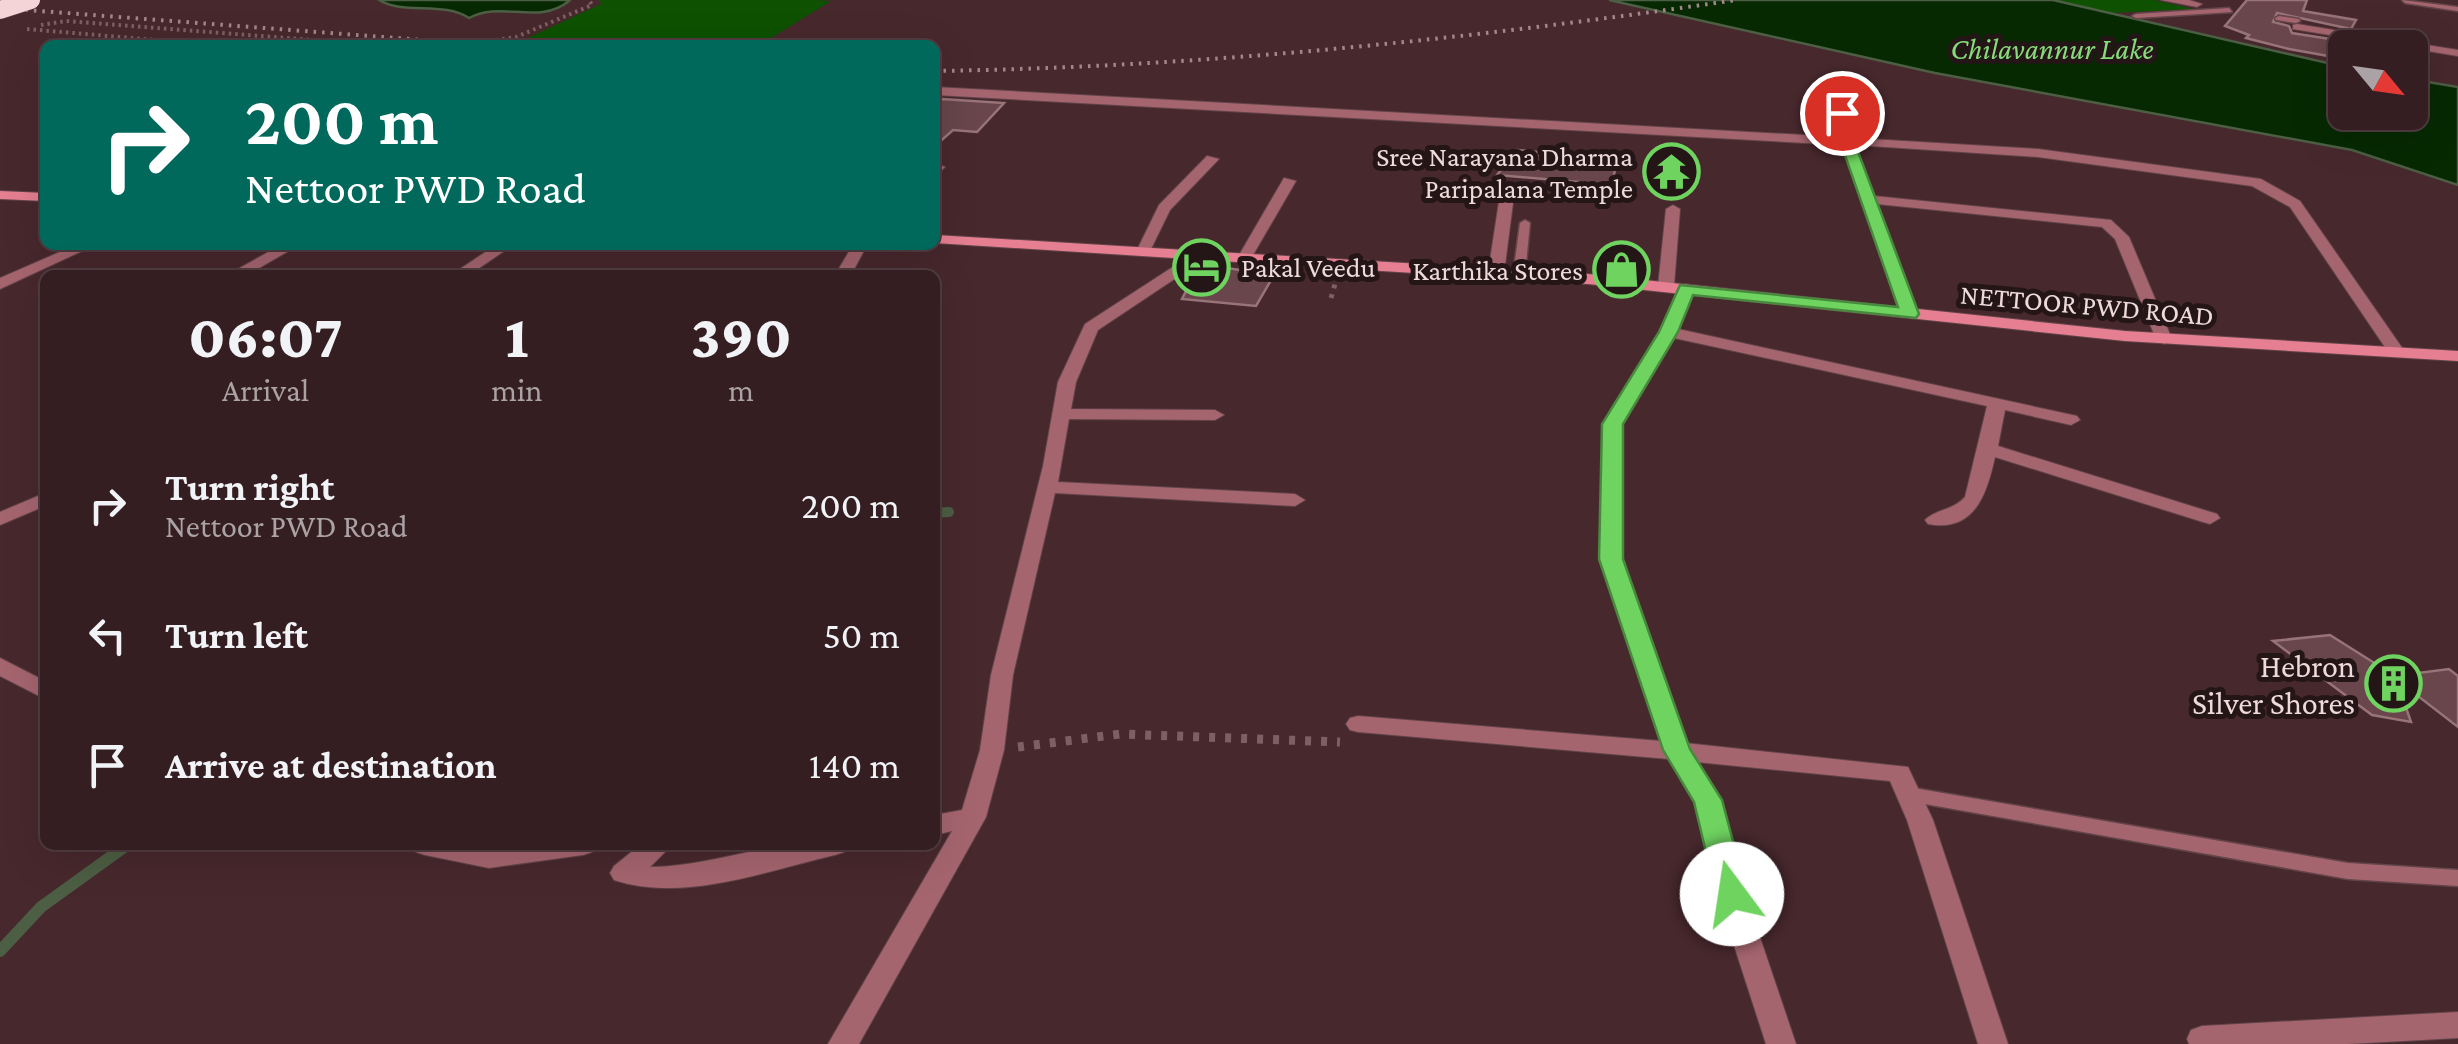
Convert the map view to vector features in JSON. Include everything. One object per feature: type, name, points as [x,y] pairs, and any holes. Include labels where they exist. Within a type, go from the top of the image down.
[{"type":"highway","points":[[0,10],[30,0]]},
{"type":"street","points":[[2166,0],[2197,4]]},
{"type":"street","points":[[2297,24],[2458,53]]},
{"type":"street","points":[[1836,84],[1847,141],[1910,314]]},
{"type":"street","points":[[940,91],[2038,153],[2256,182],[2295,204],[2397,352]]},
{"type":"street","points":[[1144,250],[1164,208],[1212,159]]},
{"type":"street","points":[[1244,257],[1289,181]]},
{"type":"street","points":[[0,195],[40,197]]},
{"type":"street","points":[[1496,273],[1507,195]]},
{"type":"street","points":[[1867,199],[2106,223],[2122,236],[2164,338]]},
{"type":"street","points":[[1666,286],[1673,208]]},
{"type":"street","name":"NETTOOR PWD ROAD","points":[[940,239],[1520,274],[2164,338],[2458,356]]},
{"type":"street","points":[[0,284],[77,250]]},
{"type":"street","points":[[244,270],[282,250]]},
{"type":"street","points":[[467,270],[498,250]]},
{"type":"street","points":[[844,1044],[972,817],[992,750],[1002,675],[1067,382],[1091,327],[1186,265],[1190,253]]},
{"type":"street","points":[[1686,289],[1668,332],[1612,424],[1611,559],[1676,750],[1708,800],[1732,894],[1781,1044]]},
{"type":"street","points":[[1668,332],[2071,420]]},
{"type":"street","points":[[1935,520],[1964,514],[1972,507],[1997,403]]},
{"type":"street","points":[[1061,414],[1216,416]]},
{"type":"street","points":[[1988,449],[2210,518]]},
{"type":"street","points":[[1045,487],[1295,500]]},
{"type":"street","points":[[0,519],[40,500]]},
{"type":"street","points":[[0,666],[40,688]]},
{"type":"street","points":[[1356,733],[1676,750],[1899,773],[1993,1044]]},
{"type":"street","points":[[940,824],[972,817]]},
{"type":"street","points":[[450,850],[489,858],[547,850]]},
{"type":"street","points":[[653,850],[623,873],[642,880],[673,878],[810,850]]},
{"type":"street","points":[[2202,1039],[2458,1025]]},
{"type":"lane","points":[[2405,1],[2458,9]]},
{"type":"lane","points":[[2197,4],[2241,12]]},
{"type":"lane","points":[[2136,16],[2230,10]]},
{"type":"lane","points":[[2279,18],[2297,24]]},
{"type":"lane","points":[[1520,274],[1525,223]]},
{"type":"lane","points":[[1908,794],[2348,871],[2458,878]]},
{"type":"path","points":[[500,40],[516,38],[592,5],[589,0]]},
{"type":"path","points":[[154,40],[16,28],[66,21],[314,40]]},
{"type":"path","points":[[992,750],[1120,734],[1356,733]]},
{"type":"green space","points":[[599,0],[831,1],[768,40],[523,40],[601,4]]},
{"type":"green space","points":[[2058,0],[2154,0],[2194,9],[2111,13]]},
{"type":"water","points":[[379,0],[569,1],[545,12],[494,11],[469,18],[448,10],[400,7]]},
{"type":"water","name":"Chilavannur Lake","points":[[1609,0],[2053,0],[2328,63],[2328,130],[2428,130],[2428,82],[2458,87],[2458,185],[2352,150],[1935,73]]},
{"type":"building","points":[[2247,0],[2307,0],[2303,11],[2356,20],[2351,29],[2277,13],[2273,22],[2289,26],[2292,33],[2328,39],[2328,56],[2246,38],[2249,35],[2225,26]]},
{"type":"building","points":[[940,101],[1004,103],[977,132],[953,130],[940,142]]},
{"type":"building","points":[[1517,150],[1616,159],[1613,185],[1497,175]]},
{"type":"building","points":[[1200,264],[1274,275],[1256,306],[1182,299]]},
{"type":"building","name":"Hebron Silver Shores","points":[[2330,635],[2395,676],[2449,669],[2458,676],[2458,727],[2396,679],[2411,722],[2372,715],[2273,641]]},
{"type":"waterway","points":[[940,513],[949,512]]},
{"type":"waterway","points":[[0,951],[41,907],[120,850]]},
{"type":"railway","points":[[940,71],[1136,64],[1337,49],[1736,0]]},
{"type":"railway","points":[[0,8],[423,40]]},
{"type":"place","name":"Sree Narayana Dharma Paripalana Temple","points":[[1672,172]]},
{"type":"place","name":"Pakal Veedu","points":[[1202,267]]},
{"type":"place","name":"Karthika Stores","points":[[1622,270]]},
{"type":"place","name":"Hebron Silver Shores","points":[[2394,684]]},
{"type":"route","points":[[1732,894],[1708,800],[1676,750],[1611,559],[1612,424],[1668,332],[1686,289],[1910,314],[1847,141],[1842,113]]}]
